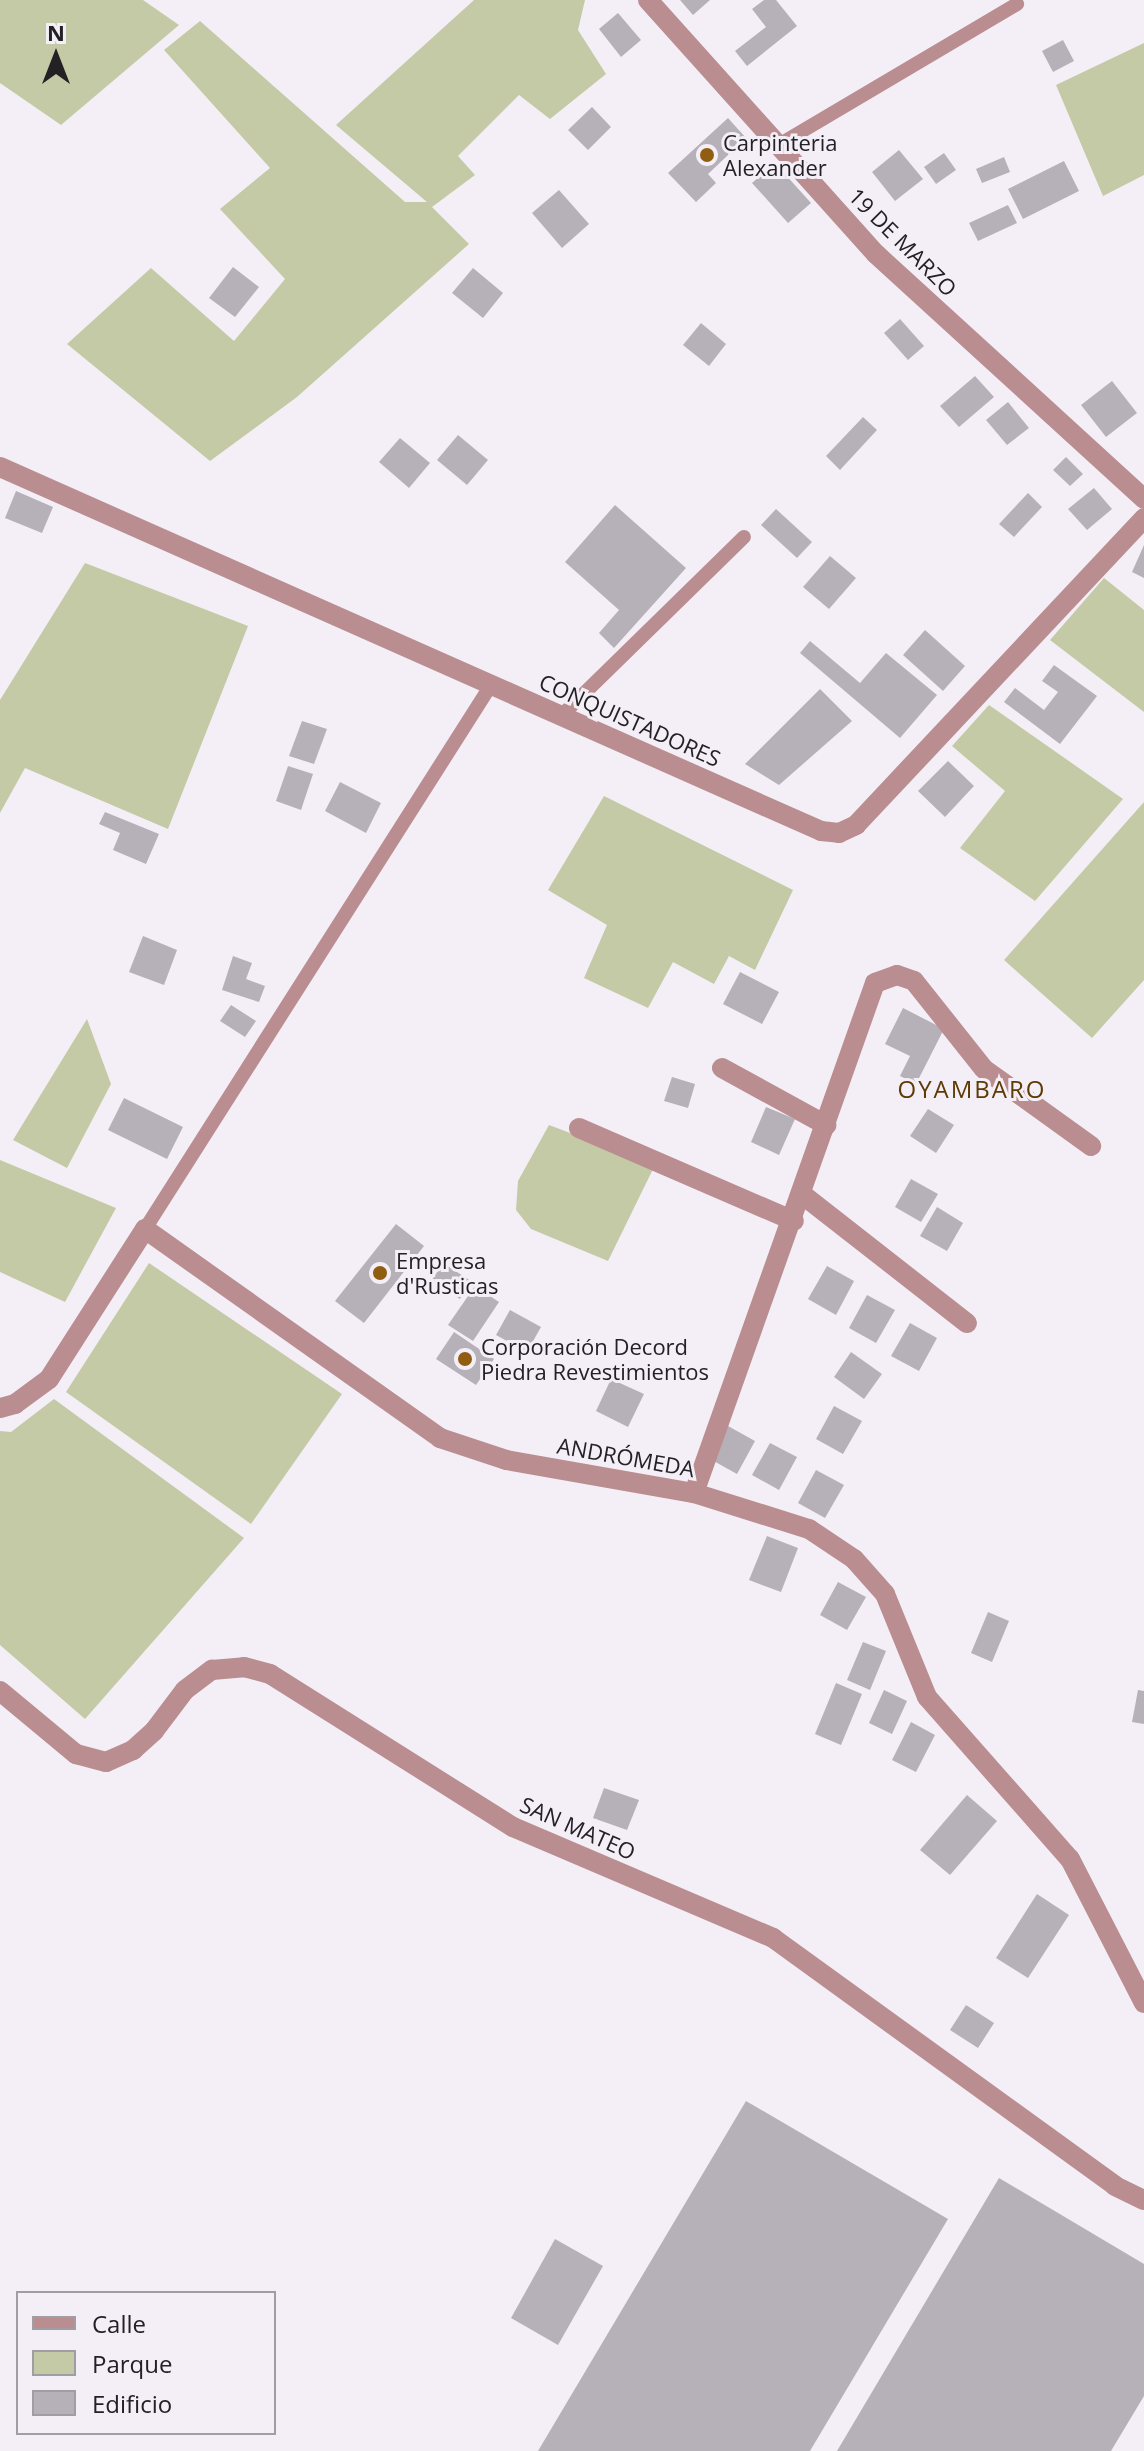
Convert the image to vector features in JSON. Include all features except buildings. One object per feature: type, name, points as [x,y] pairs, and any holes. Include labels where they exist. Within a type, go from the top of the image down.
[{"type":"street","name":"19 DE MARZO","points":[[648,0],[876,254],[1144,499]]},
{"type":"street","name":"CONQUISTADORES","points":[[0,467],[821,831],[839,833],[856,825],[1144,518]]},
{"type":"street","points":[[694,1493],[794,1221],[875,983],[897,975],[914,981],[984,1069],[1091,1146]]},
{"type":"street","points":[[722,1068],[826,1125]]},
{"type":"street","points":[[579,1128],[794,1221]]},
{"type":"street","points":[[803,1195],[967,1323]]},
{"type":"street","points":[[0,1408],[15,1404],[49,1379],[145,1229]]},
{"type":"street","name":"ANDRÓMEDA","points":[[145,1229],[440,1438],[506,1460],[694,1493],[809,1529],[854,1559],[885,1594],[927,1697],[1070,1859],[1144,2003]]},
{"type":"street","name":"SAN MATEO","points":[[0,1691],[76,1754],[106,1762],[143,1741],[185,1690],[212,1670],[244,1667],[270,1674],[513,1827],[773,1938],[1115,2186],[1144,2200]]},
{"type":"lane","points":[[777,146],[1017,4]]},
{"type":"lane","points":[[561,716],[744,537]]},
{"type":"lane","points":[[145,1229],[491,685]]},
{"type":"green space","points":[[0,0],[143,0],[179,25],[61,125],[0,83]]},
{"type":"green space","points":[[474,0],[585,0],[578,30],[606,74],[550,119],[519,95],[458,156],[475,175],[432,207],[469,244],[297,397],[210,461],[67,344],[151,268],[234,341],[285,279],[220,209],[270,168],[164,50],[200,21],[405,202],[427,202],[336,125]]},
{"type":"green space","points":[[1144,43],[1144,175],[1103,196],[1056,85]]},
{"type":"green space","points":[[85,563],[248,626],[168,829],[25,768],[0,813],[0,700]]},
{"type":"green space","points":[[1104,578],[1144,610],[1144,712],[1050,640]]},
{"type":"green space","points":[[989,705],[1123,799],[1035,901],[960,848],[1005,791],[952,746]]},
{"type":"green space","points":[[604,796],[793,890],[755,970],[729,956],[714,984],[673,962],[648,1008],[584,978],[607,925],[548,890]]},
{"type":"green space","points":[[1144,802],[1144,980],[1092,1038],[1004,960]]},
{"type":"green space","points":[[87,1019],[111,1084],[67,1168],[13,1140]]},
{"type":"green space","points":[[549,1125],[655,1165],[608,1261],[531,1229],[516,1210],[518,1181]]},
{"type":"green space","points":[[0,1160],[116,1208],[65,1302],[0,1272]]},
{"type":"green space","points":[[149,1263],[342,1394],[251,1524],[66,1392]]},
{"type":"green space","points":[[54,1399],[244,1538],[85,1719],[0,1645],[0,1431],[11,1432]]},
{"type":"place","name":"Carpinteria Alexander","points":[[707,155]]},
{"type":"place","name":"Empresa d'Rusticas","points":[[380,1273]]},
{"type":"place","name":"Corporación Decord Piedra Revestimientos","points":[[465,1359]]},
{"type":"district","name":"OYAMBARO","points":[[972,1089]]}]
